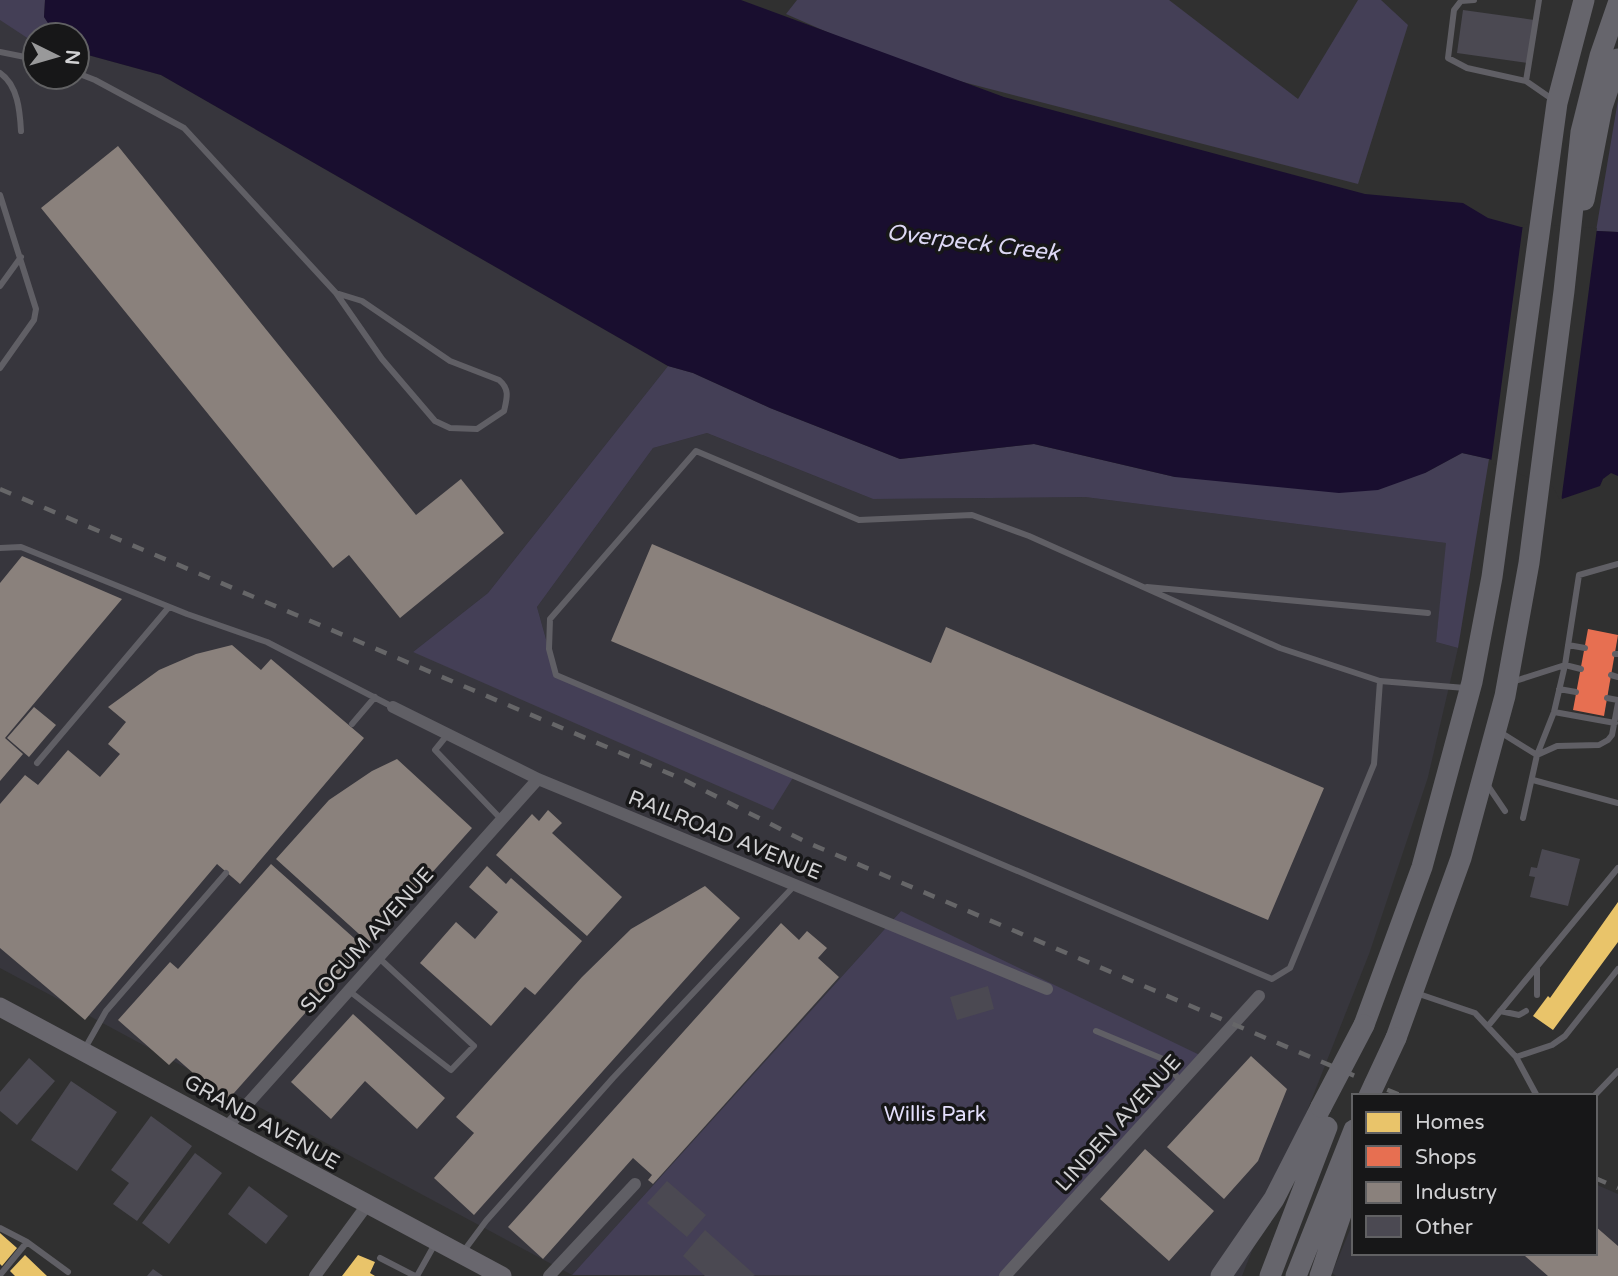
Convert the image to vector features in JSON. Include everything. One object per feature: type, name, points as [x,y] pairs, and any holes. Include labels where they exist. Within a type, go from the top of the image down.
[{"type":"highway","points":[[1270,1276],[1327,1110],[1364,1025],[1422,867],[1470,688],[1503,502],[1557,103],[1584,0]]},
{"type":"highway","points":[[1370,1094],[1396,1038],[1453,884],[1497,730],[1536,514],[1582,170],[1589,94],[1618,4]]},
{"type":"highway","points":[[1582,170],[1618,59]]},
{"type":"highway","points":[[1381,1094],[1396,1038]]},
{"type":"highway","points":[[1221,1276],[1274,1199],[1327,1110]]},
{"type":"highway","points":[[1296,1276],[1352,1135]]},
{"type":"highway","points":[[1320,1276],[1352,1182]]},
{"type":"main road","name":"GRAND AVENUE","points":[[2,1012],[83,1052],[502,1276]]},
{"type":"street","name":"RAILROAD AVENUE","points":[[393,706],[538,779],[1047,989]]},
{"type":"street","name":"SLOCUM AVENUE","points":[[226,1128],[538,779]]},
{"type":"street","name":"LINDEN AVENUE","points":[[1005,1276],[1259,996]]},
{"type":"street","points":[[549,1276],[635,1184]]},
{"type":"street","points":[[315,1276],[367,1205]]},
{"type":"lane","points":[[1474,0],[1461,1],[1454,10],[1448,58],[1467,68],[1526,81],[1557,103]]},
{"type":"lane","points":[[1526,81],[1539,0]]},
{"type":"lane","points":[[0,52],[21,56]]},
{"type":"lane","points":[[0,73],[6,77],[19,106],[21,131]]},
{"type":"lane","points":[[91,78],[184,128],[336,293],[382,359],[435,421],[450,428],[477,429],[504,411],[508,396],[505,385],[499,380],[450,360],[362,302],[336,293]]},
{"type":"lane","points":[[0,195],[34,296],[34,320],[0,368]]},
{"type":"lane","points":[[0,286],[21,257]]},
{"type":"lane","points":[[1380,681],[1374,764],[1290,968],[1272,979],[556,675],[549,649],[550,620],[696,451],[859,520],[972,515],[1029,536],[1280,648],[1380,681],[1470,688]]},
{"type":"lane","points":[[0,548],[21,547],[169,607],[267,642],[393,706]]},
{"type":"lane","points":[[1523,818],[1537,755],[1554,712],[1565,665],[1579,575],[1618,564]]},
{"type":"lane","points":[[1141,586],[1428,613]]},
{"type":"lane","points":[[37,763],[169,607]]},
{"type":"lane","points":[[1568,645],[1585,648]]},
{"type":"lane","points":[[1507,684],[1565,665],[1581,668]]},
{"type":"lane","points":[[1559,689],[1576,692]]},
{"type":"lane","points":[[352,724],[375,697]]},
{"type":"lane","points":[[1537,755],[1557,746],[1599,745],[1608,740],[1615,729],[1618,701],[1607,698]]},
{"type":"lane","points":[[1554,712],[1615,729]]},
{"type":"lane","points":[[1497,730],[1537,755]]},
{"type":"lane","points":[[448,734],[435,750],[501,819]]},
{"type":"lane","points":[[1484,780],[1505,811]]},
{"type":"lane","points":[[1533,780],[1618,803]]},
{"type":"lane","points":[[1488,1027],[1618,868]]},
{"type":"lane","points":[[83,1052],[106,1011],[226,873]]},
{"type":"lane","points":[[461,1254],[486,1221],[613,1078],[795,885]]},
{"type":"lane","points":[[348,990],[451,1070],[474,1046],[378,957]]},
{"type":"lane","points":[[1537,967],[1537,995]]},
{"type":"lane","points":[[1516,1057],[1552,1045],[1564,1036],[1618,970]]},
{"type":"lane","points":[[1414,992],[1475,1013],[1516,1057],[1536,1094]]},
{"type":"lane","points":[[1500,1011],[1519,1015],[1527,1011]]},
{"type":"lane","points":[[1096,1031],[1163,1059],[1181,1082]]},
{"type":"lane","points":[[1596,1094],[1618,1071]]},
{"type":"lane","points":[[0,1228],[27,1242],[68,1272]]},
{"type":"lane","points":[[380,1258],[416,1276],[437,1241]]},
{"type":"lane","points":[[0,1275],[27,1242]]},
{"type":"shaded area","points":[[0,0],[45,0],[44,17],[47,21],[21,21],[21,91],[91,91],[91,56],[161,75],[668,366],[488,593],[413,652],[556,675],[537,607],[653,448],[707,433],[873,499],[1085,497],[1447,543],[1436,642],[1458,648],[1428,777],[1369,954],[1242,1276],[1006,1276],[901,911],[572,1275],[0,968]]},
{"type":"shaded area","points":[[1597,1185],[1618,1194],[1618,1276],[1336,1276],[1332,1273],[1352,1225],[1352,1255],[1597,1255]]},
{"type":"green space","points":[[0,0],[45,0],[44,17],[47,21],[21,21],[21,34],[0,20]]},
{"type":"green space","points":[[797,0],[1169,0],[1298,99],[1358,0],[1381,0],[1408,25],[1358,184],[909,68],[786,14]]},
{"type":"green space","points":[[1618,100],[1618,232],[1596,231]]},
{"type":"green space","points":[[668,366],[693,373],[770,408],[900,459],[1034,444],[1175,477],[1425,473],[1462,453],[1489,459],[1458,648],[1436,642],[1446,543],[1085,497],[873,499],[707,433],[653,448],[537,607],[556,675],[794,776],[773,810],[413,652],[488,593]]},
{"type":"green space","name":"Willis Park","points":[[901,911],[1208,1059],[1006,1276],[572,1275]]},
{"type":"water","name":"Overpeck Creek","points":[[45,0],[741,0],[1004,97],[1365,194],[1463,203],[1488,218],[1521,227],[1618,232],[1618,476],[1611,473],[1603,479],[1600,486],[1562,499],[1556,484],[1489,459],[1462,453],[1425,473],[1378,490],[1339,493],[1175,477],[1034,444],[900,459],[770,408],[693,373],[668,366],[161,75],[91,56],[91,21],[47,21],[44,17]]},
{"type":"pier","points":[[1523,224],[1597,228],[1561,502],[1553,487],[1491,463]]},
{"type":"building: Homes","points":[[1618,902],[1618,942],[1553,1030],[1533,1016],[1548,996],[1550,998]]},
{"type":"building: Homes","points":[[0,1233],[17,1248],[2,1266],[0,1264]]},
{"type":"building: Homes","points":[[25,1255],[47,1276],[15,1276],[10,1271]]},
{"type":"building: Homes","points":[[358,1255],[375,1262],[370,1273],[375,1276],[342,1276]]},
{"type":"building: Shops","points":[[1588,629],[1618,635],[1604,716],[1573,710]]},
{"type":"building: Industry","points":[[118,146],[416,515],[461,479],[504,533],[400,618],[349,555],[333,568],[41,208]]},
{"type":"building: Industry","points":[[652,544],[931,663],[946,627],[1324,788],[1268,920],[611,641]]},
{"type":"building: Industry","points":[[22,556],[122,599],[5,738],[23,754],[0,781],[0,583]]},
{"type":"building: Industry","points":[[232,645],[261,670],[271,659],[364,738],[240,884],[217,864],[85,1020],[0,948],[0,804],[25,775],[38,785],[68,750],[100,777],[120,754],[108,744],[126,722],[108,707],[159,670],[196,654]]},
{"type":"building: Industry","points":[[34,707],[56,725],[29,757],[7,738]]},
{"type":"building: Industry","points":[[397,759],[472,828],[369,943],[276,859],[329,800],[372,771]]},
{"type":"building: Industry","points":[[548,810],[562,823],[552,833],[622,897],[587,936],[496,855],[532,814],[539,821]]},
{"type":"building: Industry","points":[[271,864],[364,947],[226,1102],[176,1058],[169,1065],[118,1020],[170,962],[178,969]]},
{"type":"building: Industry","points":[[487,866],[506,884],[511,878],[582,941],[535,995],[525,987],[491,1026],[420,963],[456,922],[475,939],[498,912],[469,887]]},
{"type":"building: Industry","points":[[705,886],[740,918],[474,1215],[434,1178],[474,1133],[456,1117],[582,977],[631,929]]},
{"type":"building: Industry","points":[[781,923],[799,940],[807,931],[827,948],[818,958],[839,977],[653,1184],[648,1180],[652,1175],[633,1158],[543,1259],[508,1227]]},
{"type":"building: Industry","points":[[353,1014],[445,1098],[417,1129],[365,1081],[331,1119],[291,1082]]},
{"type":"building: Industry","points":[[1251,1056],[1287,1089],[1258,1161],[1224,1199],[1167,1147]]},
{"type":"building: Industry","points":[[1145,1149],[1214,1211],[1169,1261],[1100,1199]]},
{"type":"building: Industry","points":[[1597,1228],[1618,1246],[1618,1276],[1548,1276],[1525,1256],[1597,1255]]},
{"type":"building: Other","points":[[1463,10],[1534,20],[1528,63],[1457,53]]},
{"type":"building: Other","points":[[1542,849],[1580,859],[1568,906],[1530,897],[1535,877],[1529,876],[1531,867],[1537,868]]},
{"type":"building: Other","points":[[988,986],[994,1009],[957,1020],[950,997]]},
{"type":"building: Other","points":[[29,1058],[55,1081],[17,1125],[0,1111],[0,1092]]},
{"type":"building: Other","points":[[71,1081],[117,1112],[77,1171],[31,1140]]},
{"type":"building: Other","points":[[151,1116],[192,1146],[137,1221],[113,1204],[129,1183],[111,1170]]},
{"type":"building: Other","points":[[195,1153],[222,1173],[169,1244],[142,1223]]},
{"type":"building: Other","points":[[667,1181],[706,1215],[687,1237],[647,1203]]},
{"type":"building: Other","points":[[249,1186],[288,1216],[266,1244],[228,1214]]},
{"type":"building: Other","points":[[705,1230],[755,1275],[705,1276],[683,1256]]},
{"type":"building: Other","points":[[153,1269],[163,1276],[147,1276]]},
{"type":"railway","points":[[0,489],[682,779],[806,842],[1397,1094]]},
{"type":"railway","points":[[1597,1179],[1618,1188]]}]
